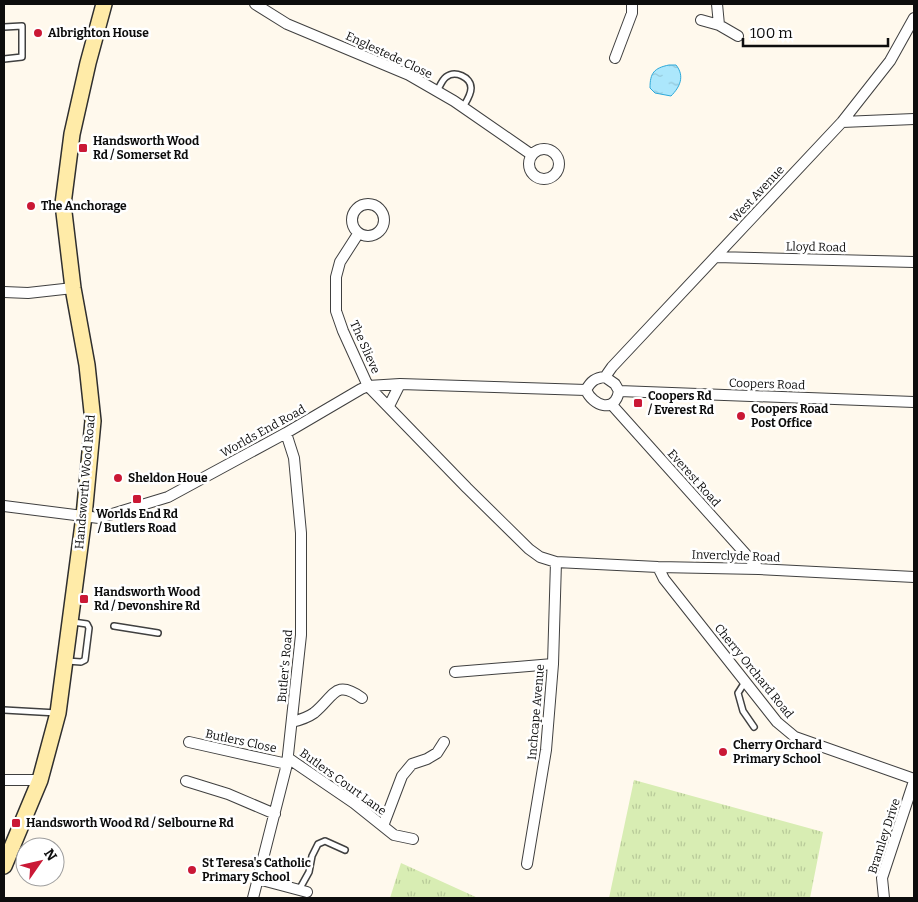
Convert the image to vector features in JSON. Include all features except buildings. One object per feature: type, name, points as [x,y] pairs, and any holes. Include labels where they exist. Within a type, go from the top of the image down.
[{"type":"main road","name":"Handsworth Wood Road","points":[[4,866],[8,846],[40,780],[58,713],[84,516],[93,421],[87,365],[73,288],[63,204],[72,134],[104,4]]},
{"type":"street","name":"Englestede Close","points":[[255,4],[287,24],[408,75],[463,107],[532,155]]},
{"type":"street","points":[[616,58],[632,13],[632,4]]},
{"type":"street","points":[[717,4],[719,25]]},
{"type":"street","name":"West Avenue","points":[[605,377],[612,367],[842,122],[890,61],[914,18]]},
{"type":"street","points":[[701,20],[719,25],[738,36]]},
{"type":"street","points":[[842,122],[914,118]]},
{"type":"street","name":"The Slieve","points":[[358,234],[340,262],[336,277],[336,311],[368,386]]},
{"type":"street","name":"Lloyd Road","points":[[716,257],[914,262]]},
{"type":"street","points":[[4,292],[28,294],[73,288]]},
{"type":"street","points":[[605,377],[615,384],[619,391],[618,399],[612,405],[602,405],[595,402],[586,390],[590,382],[597,378],[605,377]]},
{"type":"street","points":[[368,386],[400,384],[586,390]]},
{"type":"street","points":[[389,406],[400,384]]},
{"type":"street","points":[[368,386],[529,549],[540,557],[556,562]]},
{"type":"street","name":"Worlds End Road","points":[[4,506],[99,518],[168,497],[368,386]]},
{"type":"street","name":"Coopers Road","points":[[619,391],[914,402]]},
{"type":"street","name":"Everest Road","points":[[612,405],[758,569]]},
{"type":"street","name":"Butler's Road","points":[[253,898],[288,761],[301,635],[301,533],[294,458],[286,433]]},
{"type":"street","name":"Inverclyde Road","points":[[556,562],[914,577]]},
{"type":"street","name":"Inchcape Avenue","points":[[527,864],[546,750],[553,664],[556,562]]},
{"type":"street","name":"Cherry Orchard Road","points":[[658,566],[664,579],[777,722],[795,737],[914,780]]},
{"type":"street","points":[[454,672],[553,664]]},
{"type":"street","points":[[292,722],[306,718],[314,713],[330,696],[342,689],[350,690],[362,698]]},
{"type":"street","name":"Butlers Close","points":[[189,742],[288,761]]},
{"type":"street","name":"Butlers Court Lane","points":[[383,826],[402,776],[412,764],[437,753],[444,742]]},
{"type":"street","name":"Butlers Court Lane","points":[[288,761],[354,803],[394,835],[413,839]]},
{"type":"street","points":[[4,780],[40,780]]},
{"type":"street","name":"Bramley Drive","points":[[884,898],[882,878],[914,780]]},
{"type":"street","points":[[186,781],[228,794],[275,814]]},
{"type":"street","points":[[258,879],[303,891]]},
{"type":"lane","points":[[4,27],[22,26],[22,58],[4,59]]},
{"type":"lane","points":[[437,91],[443,80],[448,76],[458,74],[464,77],[469,81],[471,90],[463,107]]},
{"type":"lane","points":[[65,660],[81,662],[85,660],[89,623],[70,621]]},
{"type":"lane","points":[[114,626],[158,632]]},
{"type":"lane","points":[[745,682],[738,693],[743,711],[754,726]]},
{"type":"lane","points":[[4,710],[58,713]]},
{"type":"lane","points":[[303,891],[312,856],[318,844],[325,841],[345,850]]},
{"type":"green space","points":[[634,780],[823,832],[810,898],[609,898]]},
{"type":"green space","points":[[401,863],[478,898],[390,898]]},
{"type":"water","points":[[669,65],[676,65],[679,69],[681,77],[677,89],[671,96],[655,93],[650,88],[652,75],[656,70]]},
{"type":"place","name":"Albrighton House","points":[[38,33]]},
{"type":"place","name":"Handsworth Wood Rd / Somerset Rd","points":[[83,148]]},
{"type":"place","name":"The Anchorage","points":[[31,206]]},
{"type":"place","name":"Coopers Rd / Everest Rd","points":[[638,403]]},
{"type":"place","name":"Coopers Road Post Office","points":[[741,416]]},
{"type":"place","name":"Sheldon Houe","points":[[118,478]]},
{"type":"place","name":"Worlds End Rd / Butlers Road","points":[[137,499]]},
{"type":"place","name":"Handsworth Wood Rd / Devonshire Rd","points":[[84,599]]},
{"type":"place","name":"Cherry Orchard Primary School","points":[[723,752]]},
{"type":"place","name":"Handsworth Wood Rd / Selbourne Rd","points":[[16,823]]},
{"type":"place","name":"St Teresa's Catholic Primary School","points":[[192,870]]}]
